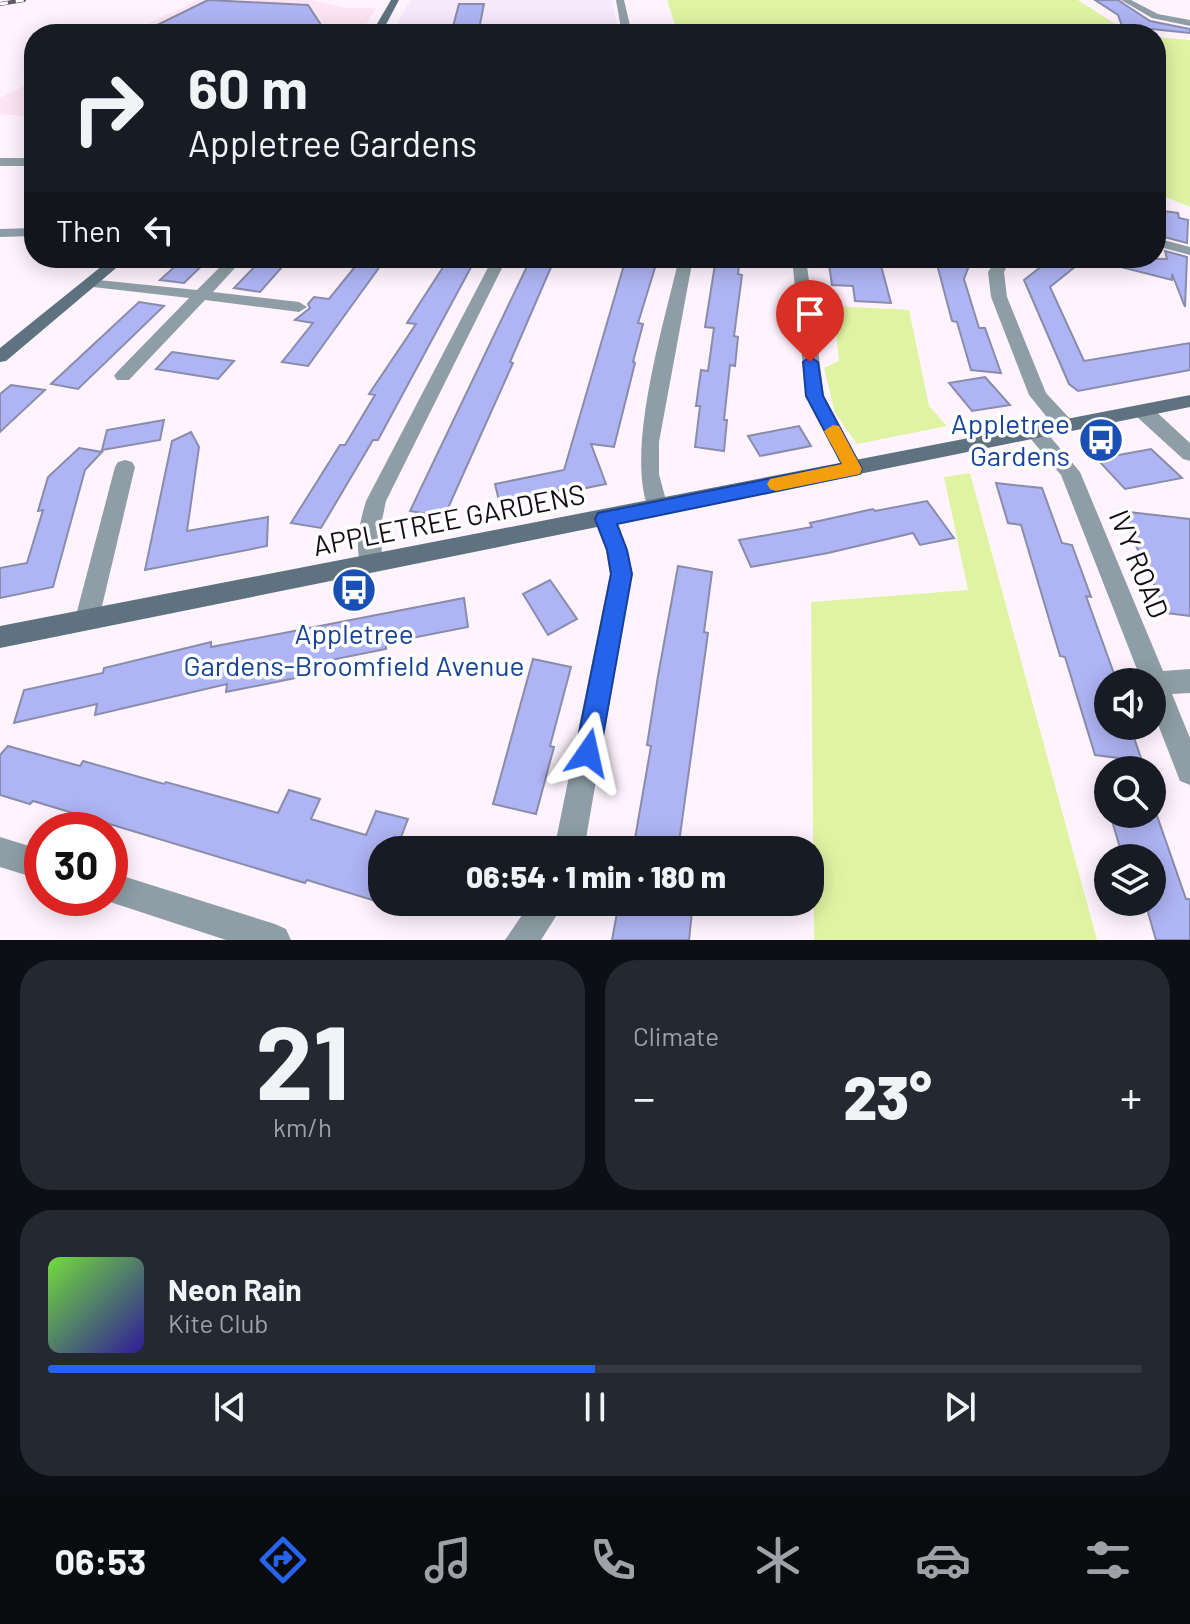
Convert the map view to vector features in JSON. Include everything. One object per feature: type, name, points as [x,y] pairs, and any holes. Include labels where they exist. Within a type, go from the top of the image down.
[{"type":"street","points":[[382,24],[395,0]]},
{"type":"street","points":[[620,0],[625,24]]},
{"type":"street","points":[[1125,0],[1155,16]]},
{"type":"street","points":[[1134,17],[1155,16],[1190,23]]},
{"type":"street","points":[[0,162],[24,162]]},
{"type":"street","points":[[0,233],[24,232]]},
{"type":"street","points":[[1166,245],[1190,251]]},
{"type":"street","points":[[0,357],[109,268]]},
{"type":"street","points":[[123,376],[227,268]]},
{"type":"street","points":[[371,563],[370,525],[376,501],[495,268]]},
{"type":"street","points":[[658,508],[649,474],[649,442],[684,268]]},
{"type":"street","points":[[800,268],[815,396],[853,469]]},
{"type":"street","points":[[998,268],[999,297],[1038,395],[1065,426]]},
{"type":"street","points":[[93,282],[299,307]]},
{"type":"street","name":"APPLETREE GARDENS","points":[[0,637],[1190,401]]},
{"type":"street","points":[[1143,411],[1190,454]]},
{"type":"street","name":"IVY ROAD","points":[[1035,432],[1070,472],[1148,668]]},
{"type":"street","points":[[87,619],[125,467]]},
{"type":"street","points":[[572,836],[621,574],[617,550],[605,519]]},
{"type":"street","points":[[1166,683],[1190,681]]},
{"type":"street","name":"IVY ROAD","points":[[1166,713],[1190,771]]},
{"type":"street","points":[[0,852],[24,859]]},
{"type":"street","points":[[128,893],[275,940]]},
{"type":"street","points":[[521,940],[539,916]]},
{"type":"shaded area","points":[[197,0],[309,0],[348,8],[376,8],[366,24],[148,24]]},
{"type":"shaded area","points":[[410,0],[612,0],[617,24],[397,24]]},
{"type":"shaded area","points":[[24,86],[24,116],[0,114],[0,98]]},
{"type":"green space","points":[[667,0],[1078,0],[1115,24],[675,24]]},
{"type":"green space","points":[[1166,38],[1190,40],[1190,207],[1166,197]]},
{"type":"green space","points":[[833,306],[909,310],[929,406],[947,426],[857,444],[835,413],[824,368],[839,361]]},
{"type":"green space","points":[[970,473],[1097,940],[814,940],[814,916],[824,916],[824,836],[813,836],[811,602],[968,590],[944,477]]},
{"type":"building","points":[[208,0],[308,5],[320,24],[159,24]]},
{"type":"building","points":[[1095,0],[1118,0],[1150,21],[1165,24],[1121,24],[1118,15]]},
{"type":"building","points":[[459,4],[484,4],[480,24],[454,24]]},
{"type":"building","points":[[1166,24],[1190,29],[1190,33],[1166,31]]},
{"type":"building","points":[[1166,211],[1178,213],[1179,218],[1188,220],[1187,243],[1166,238]]},
{"type":"building","points":[[1166,251],[1187,257],[1185,307],[1172,274],[1172,280],[1125,268],[1166,268]]},
{"type":"building","points":[[173,268],[200,268],[184,283],[160,280]]},
{"type":"building","points":[[253,268],[281,268],[260,292],[234,288]]},
{"type":"building","points":[[354,268],[379,268],[308,366],[282,362],[313,323],[295,320],[310,308],[308,304],[314,297],[329,299]]},
{"type":"building","points":[[443,268],[471,268],[378,440],[373,440],[321,528],[291,523],[340,445],[345,445],[375,395],[369,394],[416,324],[407,323]]},
{"type":"building","points":[[526,268],[551,268],[510,362],[513,363],[444,517],[410,511]]},
{"type":"building","points":[[623,268],[655,268],[638,323],[643,324],[614,447],[591,444],[606,484],[581,489],[580,486],[500,505],[495,484],[564,470]]},
{"type":"building","points":[[714,268],[739,268],[738,274],[742,275],[734,336],[738,337],[735,366],[730,365],[724,451],[695,447],[701,370],[708,371],[714,328],[705,327]]},
{"type":"building","points":[[829,268],[882,268],[891,303],[855,301],[853,286],[832,285]]},
{"type":"building","points":[[938,268],[968,268],[964,279],[979,328],[985,328],[1001,373],[971,370],[957,322],[952,321]]},
{"type":"building","points":[[1039,268],[1074,268],[1050,287],[1084,361],[1190,343],[1190,370],[1078,391],[1069,384],[1024,280]]},
{"type":"building","points":[[139,302],[164,306],[78,389],[51,384]]},
{"type":"building","points":[[172,352],[234,361],[218,379],[156,369]]},
{"type":"building","points":[[985,377],[1010,405],[972,411],[949,383]]},
{"type":"building","points":[[11,385],[45,390],[0,432],[0,394]]},
{"type":"building","points":[[164,420],[160,440],[102,450],[107,430]]},
{"type":"building","points":[[799,426],[811,446],[760,456],[748,436]]},
{"type":"building","points":[[191,432],[199,447],[187,531],[268,517],[267,546],[145,570],[172,441]]},
{"type":"building","points":[[79,448],[102,452],[85,470],[53,587],[0,598],[0,568],[27,563],[43,510],[38,511],[48,477]]},
{"type":"building","points":[[1151,449],[1182,478],[1125,489],[1097,459]]},
{"type":"building","points":[[996,483],[1042,488],[1062,543],[1072,545],[1091,597],[1086,596],[1112,668],[1094,668],[1094,740],[1135,740],[1140,756],[1095,755],[1065,657],[1060,656],[1021,525],[1008,523]]},
{"type":"building","points":[[927,501],[954,538],[920,545],[913,533],[751,567],[739,540],[812,527],[810,523],[873,509]]},
{"type":"building","points":[[1120,511],[1190,519],[1190,616],[1167,613]]},
{"type":"building","points":[[678,566],[712,572],[704,632],[708,633],[680,836],[635,836],[651,746],[647,745]]},
{"type":"building","points":[[550,580],[577,619],[548,635],[523,594]]},
{"type":"building","points":[[464,598],[468,627],[386,643],[386,649],[296,667],[296,678],[226,692],[227,684],[95,715],[97,704],[14,723],[24,690],[103,673],[104,668],[211,642],[211,647]]},
{"type":"building","points":[[533,659],[571,667],[536,814],[493,804]]},
{"type":"building","points":[[8,746],[80,766],[83,761],[278,813],[289,790],[320,799],[311,819],[366,835],[376,811],[408,819],[401,836],[368,836],[368,899],[128,830],[128,812],[69,812],[0,795],[0,755]]},
{"type":"building","points":[[1114,828],[1161,828],[1186,899],[1190,899],[1190,940],[1156,940],[1149,916],[1166,916],[1166,844],[1119,844]]},
{"type":"building","points":[[616,916],[692,916],[689,940],[612,940]]},
{"type":"railway","points":[[0,4],[24,0]]},
{"type":"slow traffic","points":[[776,484],[853,469],[833,431]]},
{"type":"place","name":"Appletree Gardens","points":[[1101,440]]},
{"type":"place","name":"Appletree Gardens-Broomfield Avenue","points":[[354,590]]},
{"type":"route","points":[[588,753],[621,574],[617,550],[605,519],[853,469],[819,406],[810,362]]}]
